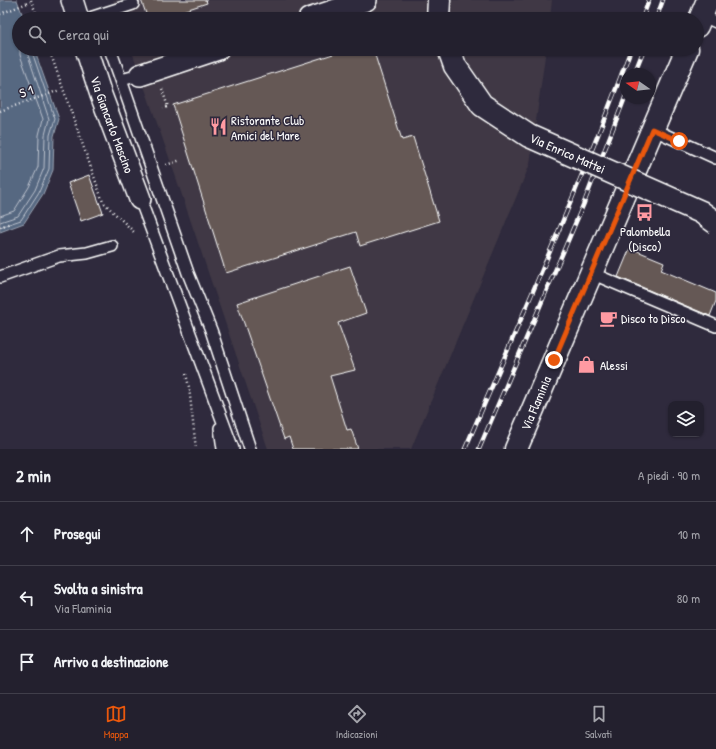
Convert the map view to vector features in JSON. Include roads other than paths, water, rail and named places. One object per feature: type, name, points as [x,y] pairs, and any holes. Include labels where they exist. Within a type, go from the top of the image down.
[{"type":"main road","points":[[438,12],[439,0]]},
{"type":"main road","name":"Via Enrico Mattei","points":[[451,56],[455,66],[482,105],[529,136],[701,212],[716,223]]},
{"type":"main road","name":"Via Flaminia","points":[[516,449],[684,56]]},
{"type":"street","points":[[72,0],[76,12]]},
{"type":"street","points":[[330,12],[366,0]]},
{"type":"street","name":"Via Giancarlo Mascino","points":[[88,56],[101,95],[140,198]]},
{"type":"street","points":[[130,77],[196,56]]},
{"type":"lane","points":[[114,12],[133,4]]},
{"type":"lane","points":[[115,56],[130,77],[188,273],[211,330],[250,449]]},
{"type":"lane","points":[[652,129],[716,158]]},
{"type":"lane","points":[[140,198],[233,449]]},
{"type":"lane","points":[[0,277],[59,256],[87,253],[112,246]]},
{"type":"lane","points":[[591,273],[716,326]]},
{"type":"lane","points":[[213,395],[223,439],[223,449]]},
{"type":"water","points":[[0,0],[17,0],[21,12],[12,12],[12,56],[36,56],[59,119],[54,136],[53,170],[43,194],[24,223],[0,232]]},
{"type":"railway","points":[[645,12],[649,0]]},
{"type":"railway","points":[[659,12],[663,0]]},
{"type":"railway","points":[[465,449],[572,200],[628,56]]},
{"type":"railway","points":[[636,68],[641,56]]},
{"type":"railway","points":[[479,449],[584,203],[622,104]]},
{"type":"place","name":"Ristorante Club Amici del Mare","points":[[218,127]]},
{"type":"place","name":"Palombella (Disco)","points":[[645,212]]},
{"type":"place","name":"Disco to Disco","points":[[608,318]]},
{"type":"place","name":"Alessi","points":[[587,365]]}]
